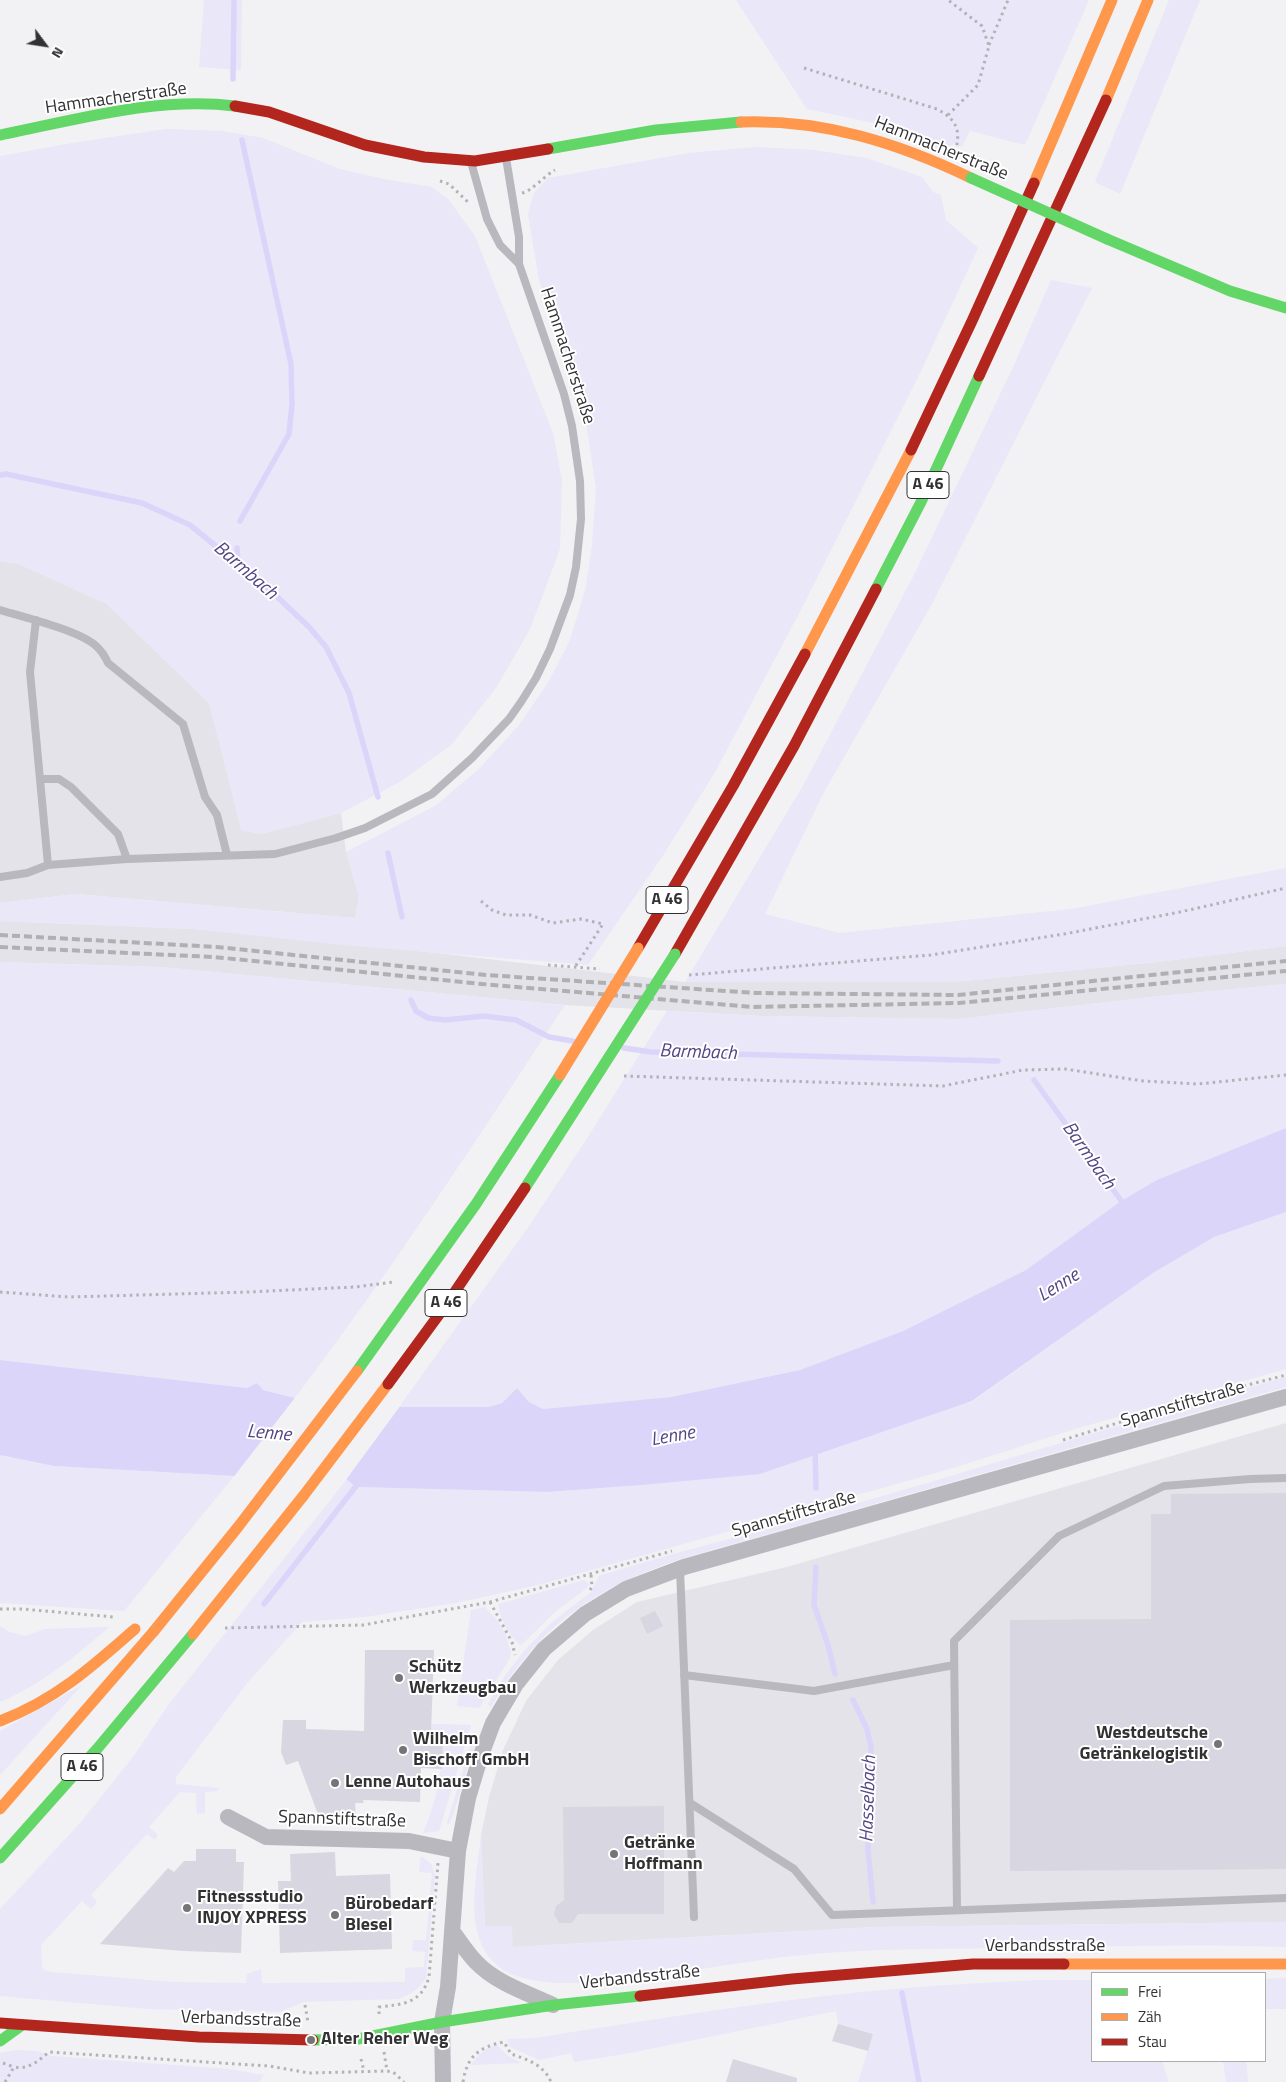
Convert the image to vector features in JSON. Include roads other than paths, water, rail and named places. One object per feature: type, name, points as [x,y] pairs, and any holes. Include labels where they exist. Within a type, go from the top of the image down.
[{"type":"main road","name":"A 46","points":[[0,1808],[27,1780],[144,1645],[154,1630],[258,1503],[343,1390],[477,1203],[550,1091],[638,948],[764,734],[882,509],[975,313],[1071,98],[1112,0]]},
{"type":"main road","name":"A 46","points":[[0,1858],[98,1750],[193,1634],[294,1509],[388,1384],[479,1258],[675,954],[794,746],[921,502],[1100,112],[1148,0]]},
{"type":"main road","name":"Hammacherstraße","points":[[0,135],[151,108],[210,104],[255,109],[286,116],[350,140],[393,152],[422,157],[470,161],[680,125],[750,120],[782,122],[856,134],[888,143],[1230,291],[1286,308]]},
{"type":"main road","points":[[0,1721],[24,1713],[73,1684],[143,1623],[196,1581]]},
{"type":"main road","name":"Verbandsstraße","points":[[0,2023],[199,2037],[312,2040],[358,2039],[442,2022],[554,2005],[792,1979],[973,1964],[1286,1964]]},
{"type":"main road","points":[[0,2041],[22,2025]]},
{"type":"street","name":"Spannstiftstraße","points":[[442,2022],[448,1987],[458,1851],[468,1798],[481,1755],[493,1723],[516,1684],[544,1649],[585,1614],[626,1589],[680,1569],[1286,1397]]},
{"type":"street","name":"Spannstiftstraße","points":[[228,1817],[266,1837],[409,1841],[458,1851]]},
{"type":"street","points":[[452,1932],[476,1963],[491,1975],[554,2005]]},
{"type":"street","points":[[442,2022],[443,2082]]},
{"type":"lane","name":"Hammacherstraße","points":[[0,877],[27,873],[48,865],[127,859],[275,854],[364,828],[410,807],[432,794],[472,758],[509,719],[536,678],[550,649],[570,595],[576,566],[581,518],[580,481],[572,426],[564,394],[519,264],[519,237],[505,156]]},
{"type":"lane","name":"Hammacherstraße","points":[[470,161],[487,219],[500,245],[519,264]]},
{"type":"lane","points":[[0,610],[36,620],[95,644],[102,652],[108,664],[183,724],[205,797],[217,815],[227,855]]},
{"type":"lane","points":[[36,620],[30,672],[48,865]]},
{"type":"lane","points":[[40,779],[59,779],[71,787],[118,834],[127,859]]},
{"type":"lane","points":[[957,1909],[954,1642],[1059,1536],[1164,1486],[1286,1478]]},
{"type":"lane","points":[[680,1569],[694,1917]]},
{"type":"lane","points":[[684,1676],[814,1691],[954,1665]]},
{"type":"lane","points":[[690,1803],[794,1869],[832,1915],[1286,1898]]},
{"type":"water","name":"Lenne","points":[[1286,1128],[1286,1212],[1214,1237],[1153,1273],[972,1401],[760,1474],[548,1492],[356,1487],[346,1479],[234,1476],[54,1466],[0,1455],[0,1360],[247,1388],[257,1383],[263,1390],[295,1398],[399,1407],[488,1407],[502,1403],[517,1388],[529,1402],[543,1409],[671,1397],[800,1370],[903,1331],[1026,1270],[1121,1201],[1157,1180]]},
{"type":"waterway","points":[[233,79],[234,0]]},
{"type":"waterway","points":[[240,521],[289,434],[292,404],[291,364],[242,140]]},
{"type":"waterway","name":"Barmbach","points":[[0,475],[6,474],[142,503],[190,525],[271,591],[309,627],[326,647],[349,693],[378,797]]},
{"type":"waterway","points":[[237,548],[238,566]]},
{"type":"waterway","name":"Barmbach","points":[[388,853],[402,917]]},
{"type":"waterway","name":"Barmbach","points":[[411,1000],[416,1011],[428,1018],[445,1020],[484,1016],[516,1020],[549,1037],[573,1041]]},
{"type":"waterway","name":"Barmbach","points":[[624,1048],[651,1052],[998,1061]]},
{"type":"waterway","name":"Barmbach","points":[[1034,1080],[1125,1206]]},
{"type":"waterway","name":"Hasselbach","points":[[815,1450],[816,1488]]},
{"type":"waterway","points":[[264,1604],[360,1481]]},
{"type":"waterway","name":"Hasselbach","points":[[816,1567],[814,1605],[828,1645],[835,1674]]},
{"type":"waterway","name":"Hasselbach","points":[[853,1700],[867,1729],[871,1747],[868,1850],[873,1902]]},
{"type":"waterway","name":"Hasselbach","points":[[902,1993],[919,2082]]},
{"type":"railway","points":[[0,935],[217,947],[486,975],[756,993],[958,995],[1286,961]]},
{"type":"railway","points":[[0,947],[214,957],[482,984],[752,1007],[959,1003],[1286,971]]},
{"type":"place","name":"Schütz Werkzeugbau","points":[[399,1678]]},
{"type":"place","name":"Westdeutsche Getränkelogistik","points":[[1218,1744]]},
{"type":"place","name":"Wilhelm Bischoff GmbH","points":[[403,1750]]},
{"type":"place","name":"Lenne Autohaus","points":[[335,1783]]},
{"type":"place","name":"Getränke Hoffmann","points":[[614,1854]]},
{"type":"place","name":"Fitnessstudio INJOY XPRESS","points":[[187,1908]]},
{"type":"place","name":"Bürobedarf Blesel","points":[[335,1915]]},
{"type":"place","name":"Alter Reher Weg","points":[[311,2040]]}]
